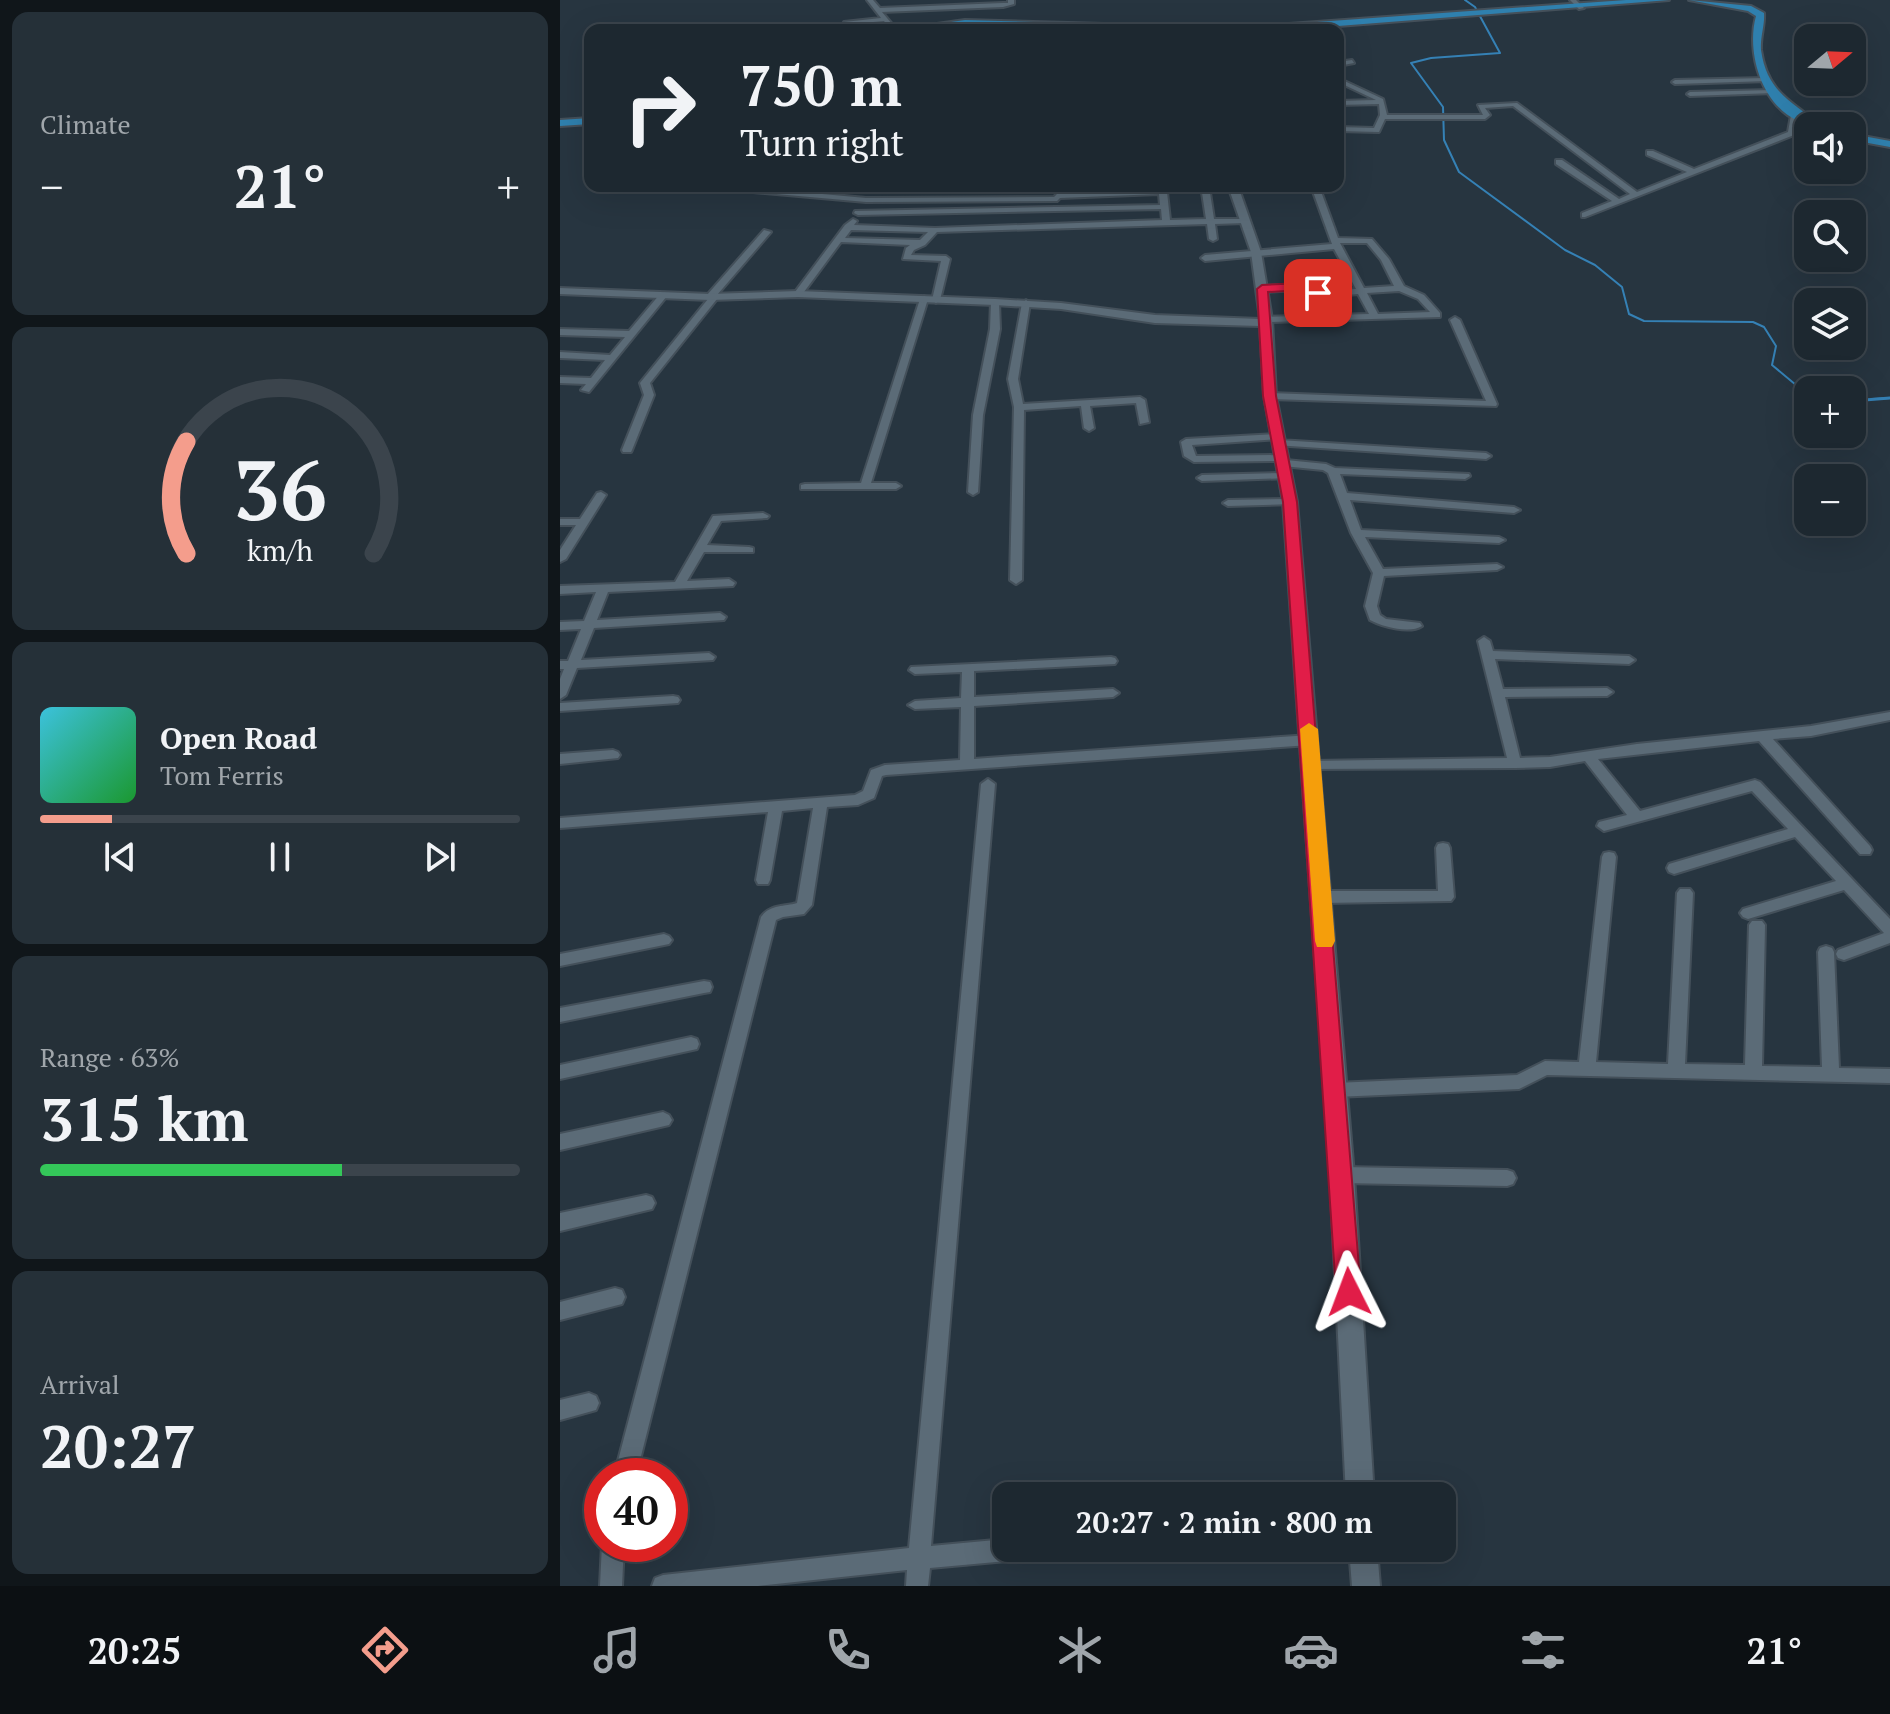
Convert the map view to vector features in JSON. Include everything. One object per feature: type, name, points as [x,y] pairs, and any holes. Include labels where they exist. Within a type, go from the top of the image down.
[{"type":"main road","points":[[1341,24],[1664,0]]},
{"type":"main road","points":[[1694,0],[1751,9],[1761,15],[1754,31],[1755,47],[1772,92],[1794,115]]},
{"type":"main road","points":[[956,24],[1000,24]]},
{"type":"main road","points":[[560,123],[584,121]]},
{"type":"main road","points":[[1866,140],[1890,144]]},
{"type":"street","points":[[870,0],[889,24]]},
{"type":"street","points":[[879,10],[1010,4],[1011,0]]},
{"type":"street","points":[[1573,0],[1581,8]]},
{"type":"street","points":[[964,7],[965,23]]},
{"type":"street","points":[[844,24],[885,19]]},
{"type":"street","points":[[1344,63],[1352,62]]},
{"type":"street","points":[[1675,82],[1766,80]]},
{"type":"street","points":[[1344,84],[1382,102],[1385,109],[1376,130],[1344,129]]},
{"type":"street","points":[[1690,94],[1772,92]]},
{"type":"street","points":[[1344,103],[1382,102]]},
{"type":"street","points":[[1383,117],[1485,117],[1487,115],[1480,106],[1520,105],[1551,133],[1636,195]]},
{"type":"street","points":[[1585,215],[1791,133],[1794,115]]},
{"type":"street","points":[[1650,153],[1694,172]]},
{"type":"street","points":[[1559,162],[1618,202]]},
{"type":"street","points":[[776,192],[866,200],[1163,192],[1166,222]]},
{"type":"street","points":[[798,294],[841,240],[870,192]]},
{"type":"street","points":[[1206,192],[1213,221],[1213,239]]},
{"type":"street","points":[[1235,192],[1256,252],[1266,321],[1270,396],[1290,502],[1342,1175],[1359,1482]]},
{"type":"street","points":[[1317,192],[1336,243],[1375,317]]},
{"type":"street","points":[[1057,194],[1057,210]]},
{"type":"street","points":[[858,213],[1164,207]]},
{"type":"street","points":[[848,227],[935,230],[1245,221]]},
{"type":"street","points":[[865,486],[946,259],[906,257],[910,248],[922,243],[935,230]]},
{"type":"street","points":[[627,450],[649,395],[645,383],[767,232]]},
{"type":"street","points":[[841,240],[922,243]]},
{"type":"street","points":[[1205,258],[1369,241],[1385,259],[1400,288]]},
{"type":"street","points":[[560,291],[712,297],[798,294],[1026,303],[1155,319],[1266,321],[1437,315],[1421,297],[1400,288],[1326,294],[1303,287],[1262,289]]},
{"type":"street","points":[[560,380],[589,385],[663,296]]},
{"type":"street","points":[[973,492],[978,415],[995,329],[995,302]]},
{"type":"street","points":[[1016,580],[1019,407],[1013,379],[1026,303]]},
{"type":"street","points":[[1270,396],[1492,404],[1455,320]]},
{"type":"street","points":[[560,332],[631,334]]},
{"type":"street","points":[[560,355],[612,358]]},
{"type":"street","points":[[1019,407],[1140,400],[1144,422]]},
{"type":"street","points":[[1085,403],[1089,428]]},
{"type":"street","points":[[1465,476],[1333,471],[1281,455],[1186,442],[1189,456],[1194,459],[1281,455],[1486,456]]},
{"type":"street","points":[[1202,478],[1281,455]]},
{"type":"street","points":[[1333,471],[1357,533],[1379,573],[1371,606],[1374,617],[1383,622],[1416,626]]},
{"type":"street","points":[[805,487],[896,486]]},
{"type":"street","points":[[561,557],[601,495]]},
{"type":"street","points":[[1341,496],[1514,510]]},
{"type":"street","points":[[1228,503],[1290,502]]},
{"type":"street","points":[[679,585],[717,518],[763,516]]},
{"type":"street","points":[[560,522],[584,522]]},
{"type":"street","points":[[1357,533],[1499,540]]},
{"type":"street","points":[[699,548],[749,550]]},
{"type":"street","points":[[1379,573],[1497,567]]},
{"type":"street","points":[[560,590],[729,583]]},
{"type":"street","points":[[560,695],[566,665],[589,624],[604,588]]},
{"type":"street","points":[[560,626],[720,617]]},
{"type":"street","points":[[1484,641],[1515,763]]},
{"type":"street","points":[[1488,655],[1629,660]]},
{"type":"street","points":[[566,665],[709,657]]},
{"type":"street","points":[[915,670],[1111,661]]},
{"type":"street","points":[[967,765],[968,667]]},
{"type":"street","points":[[1498,693],[1607,692]]},
{"type":"street","points":[[915,705],[1113,693]]},
{"type":"street","points":[[560,707],[673,700]]},
{"type":"street","points":[[1312,766],[1515,763],[1589,757],[1811,731],[1890,716]]},
{"type":"street","points":[[1762,736],[1865,850]]},
{"type":"street","points":[[560,823],[866,797],[872,777],[879,771],[1310,740]]},
{"type":"street","points":[[560,759],[613,755]]},
{"type":"street","points":[[1589,757],[1637,817]]},
{"type":"street","points":[[917,1586],[988,784]]},
{"type":"street","points":[[1604,826],[1755,785],[1890,929]]},
{"type":"street","points":[[630,1458],[769,917],[780,911],[799,910],[804,905],[821,803]]},
{"type":"street","points":[[763,880],[776,806]]},
{"type":"street","points":[[1674,868],[1799,831]]},
{"type":"street","points":[[1321,897],[1446,897],[1443,848]]},
{"type":"street","points":[[1587,1069],[1609,857]]},
{"type":"street","points":[[1753,1073],[1752,919],[1848,883]]},
{"type":"street","points":[[1676,1071],[1685,893]]},
{"type":"street","points":[[1844,954],[1890,937]]},
{"type":"street","points":[[560,960],[664,940]]},
{"type":"street","points":[[1826,952],[1831,1075]]},
{"type":"street","points":[[560,1015],[704,987]]},
{"type":"street","points":[[560,1072],[691,1044]]},
{"type":"street","points":[[1335,1090],[1519,1082],[1545,1068],[1890,1076]]},
{"type":"street","points":[[560,1142],[663,1120]]},
{"type":"street","points":[[1342,1175],[1507,1178]]},
{"type":"street","points":[[560,1222],[646,1203]]},
{"type":"street","points":[[560,1311],[615,1297]]},
{"type":"street","points":[[560,1410],[589,1403]]},
{"type":"street","points":[[663,1586],[992,1551]]},
{"type":"street","points":[[611,1586],[612,1562]]},
{"type":"street","points":[[1364,1562],[1366,1586]]},
{"type":"waterway","points":[[1465,0],[1475,7],[1500,53],[1431,58],[1411,63],[1443,107],[1444,140],[1459,172],[1565,250],[1595,265],[1622,287],[1629,314],[1644,321],[1753,322],[1764,327],[1776,346],[1772,365],[1794,383]]},
{"type":"waterway","points":[[1866,400],[1890,398],[1872,399]]},
{"type":"slow traffic","points":[[1309,729],[1325,941]]},
{"type":"route","points":[[1318,293],[1290,286],[1262,289],[1267,375],[1290,502],[1349,1292]]}]
